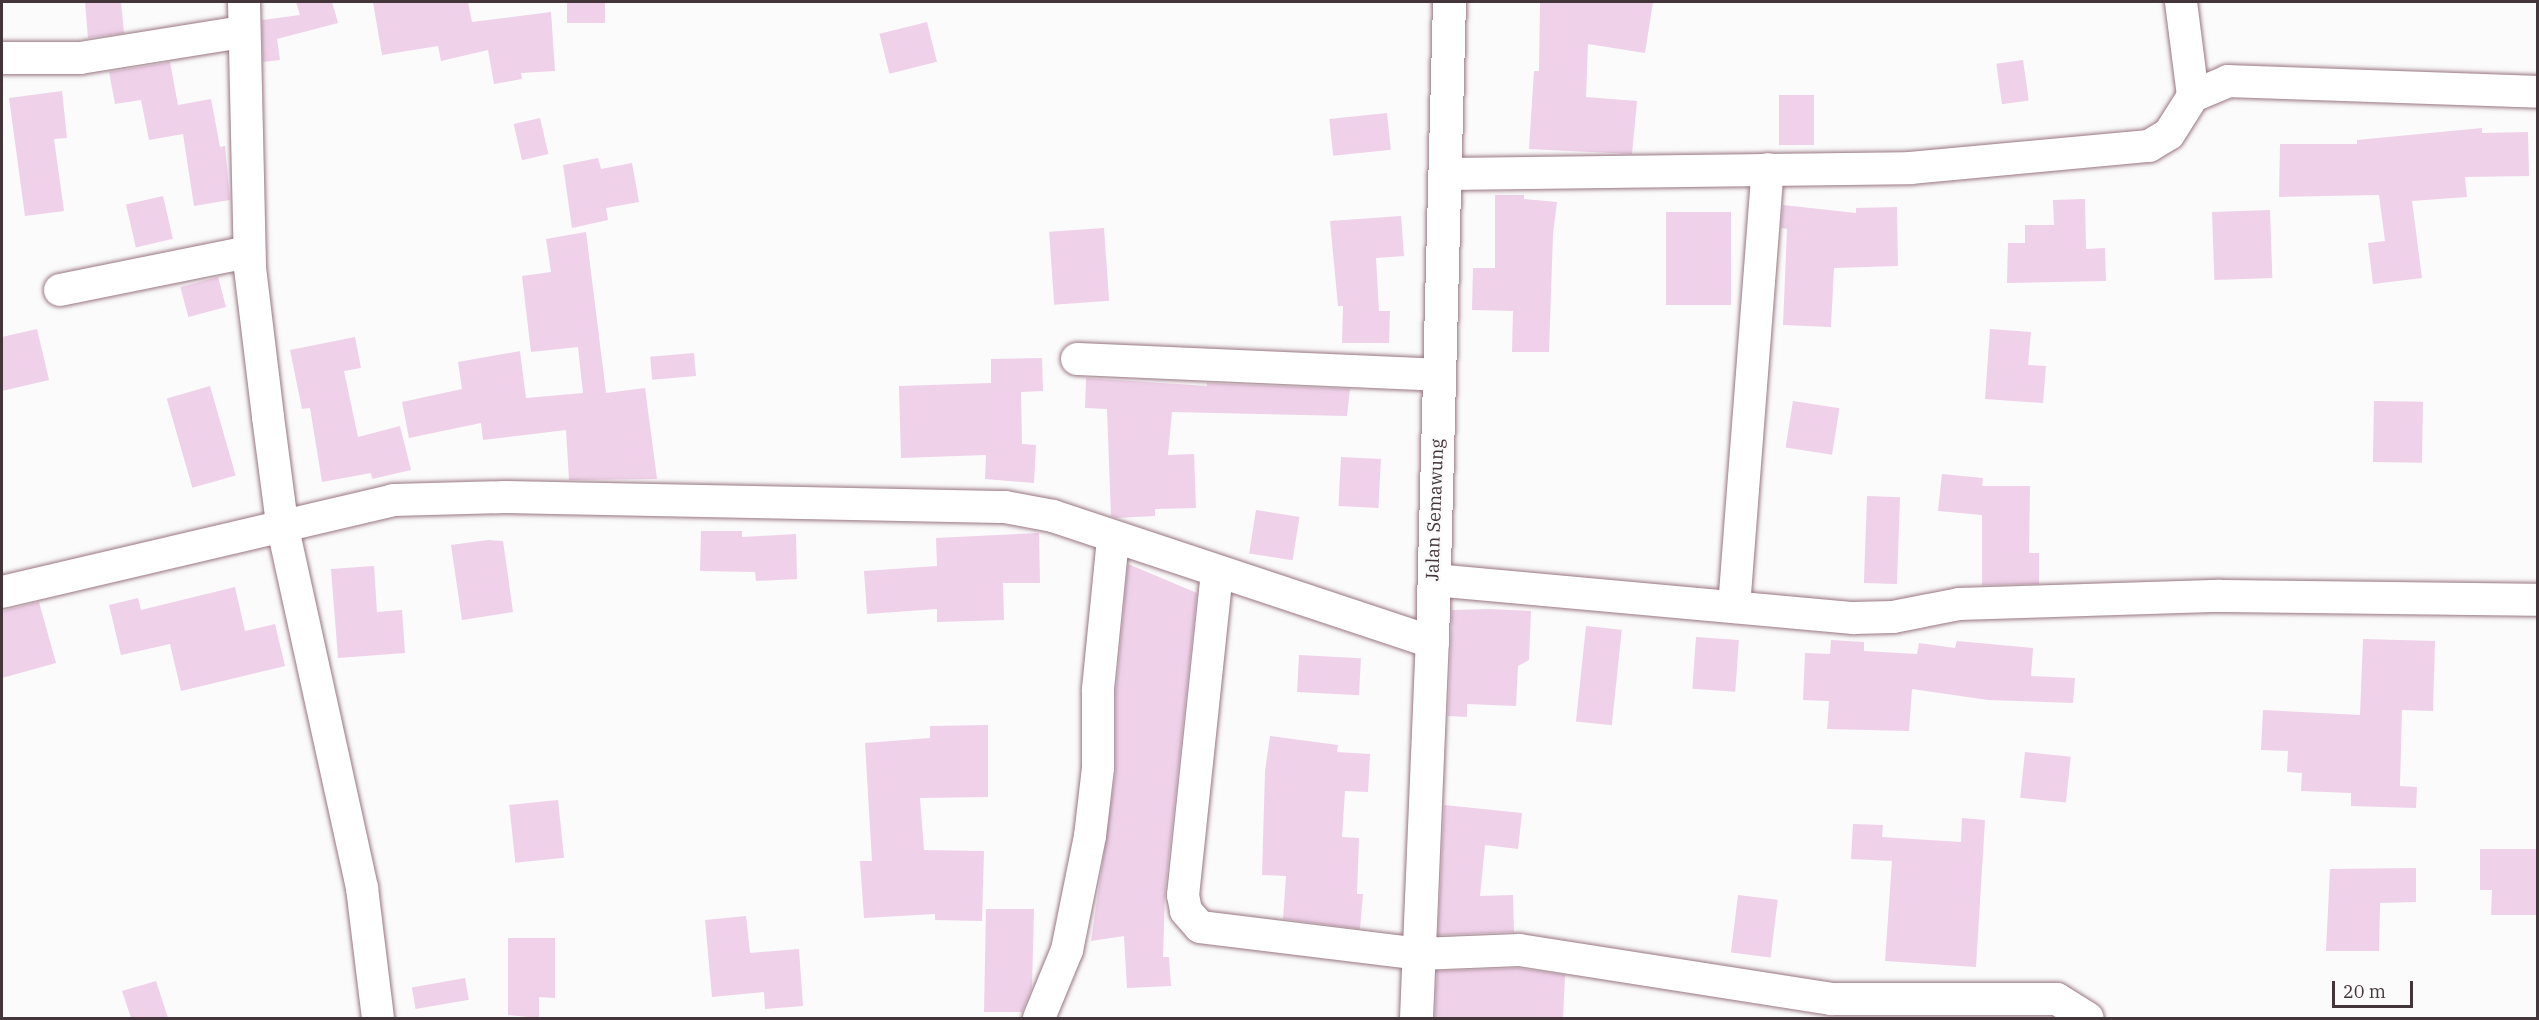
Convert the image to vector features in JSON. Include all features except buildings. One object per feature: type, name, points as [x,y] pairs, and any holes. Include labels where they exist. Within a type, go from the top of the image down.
[{"type":"street","points":[[244,2],[242,32],[249,252],[282,524],[362,888],[378,1018]]},
{"type":"street","name":"Jalan Semawung","points":[[1416,1018],[1432,642],[1449,2]]},
{"type":"street","points":[[2181,2],[2193,96]]},
{"type":"street","points":[[2,58],[80,58],[242,32]]},
{"type":"street","points":[[1445,174],[1911,168],[2149,146],[2169,134],[2193,96],[2228,81],[2538,92]]},
{"type":"street","points":[[1734,607],[1768,169]]},
{"type":"street","points":[[60,290],[249,252]]},
{"type":"street","points":[[1077,359],[1439,375]]},
{"type":"street","points":[[2,592],[282,524],[393,500],[678,499],[1029,509],[1432,642]]},
{"type":"street","points":[[1039,1018],[1068,950],[1090,836],[1098,768],[1098,689],[1113,538]]},
{"type":"street","points":[[1217,572],[1183,894],[1186,911],[1200,927],[1419,954],[1519,950],[1868,1002],[2045,998],[2067,1002],[2087,1018]]},
{"type":"street","points":[[1434,580],[1872,618],[1959,604],[2220,596],[2538,600]]}]
